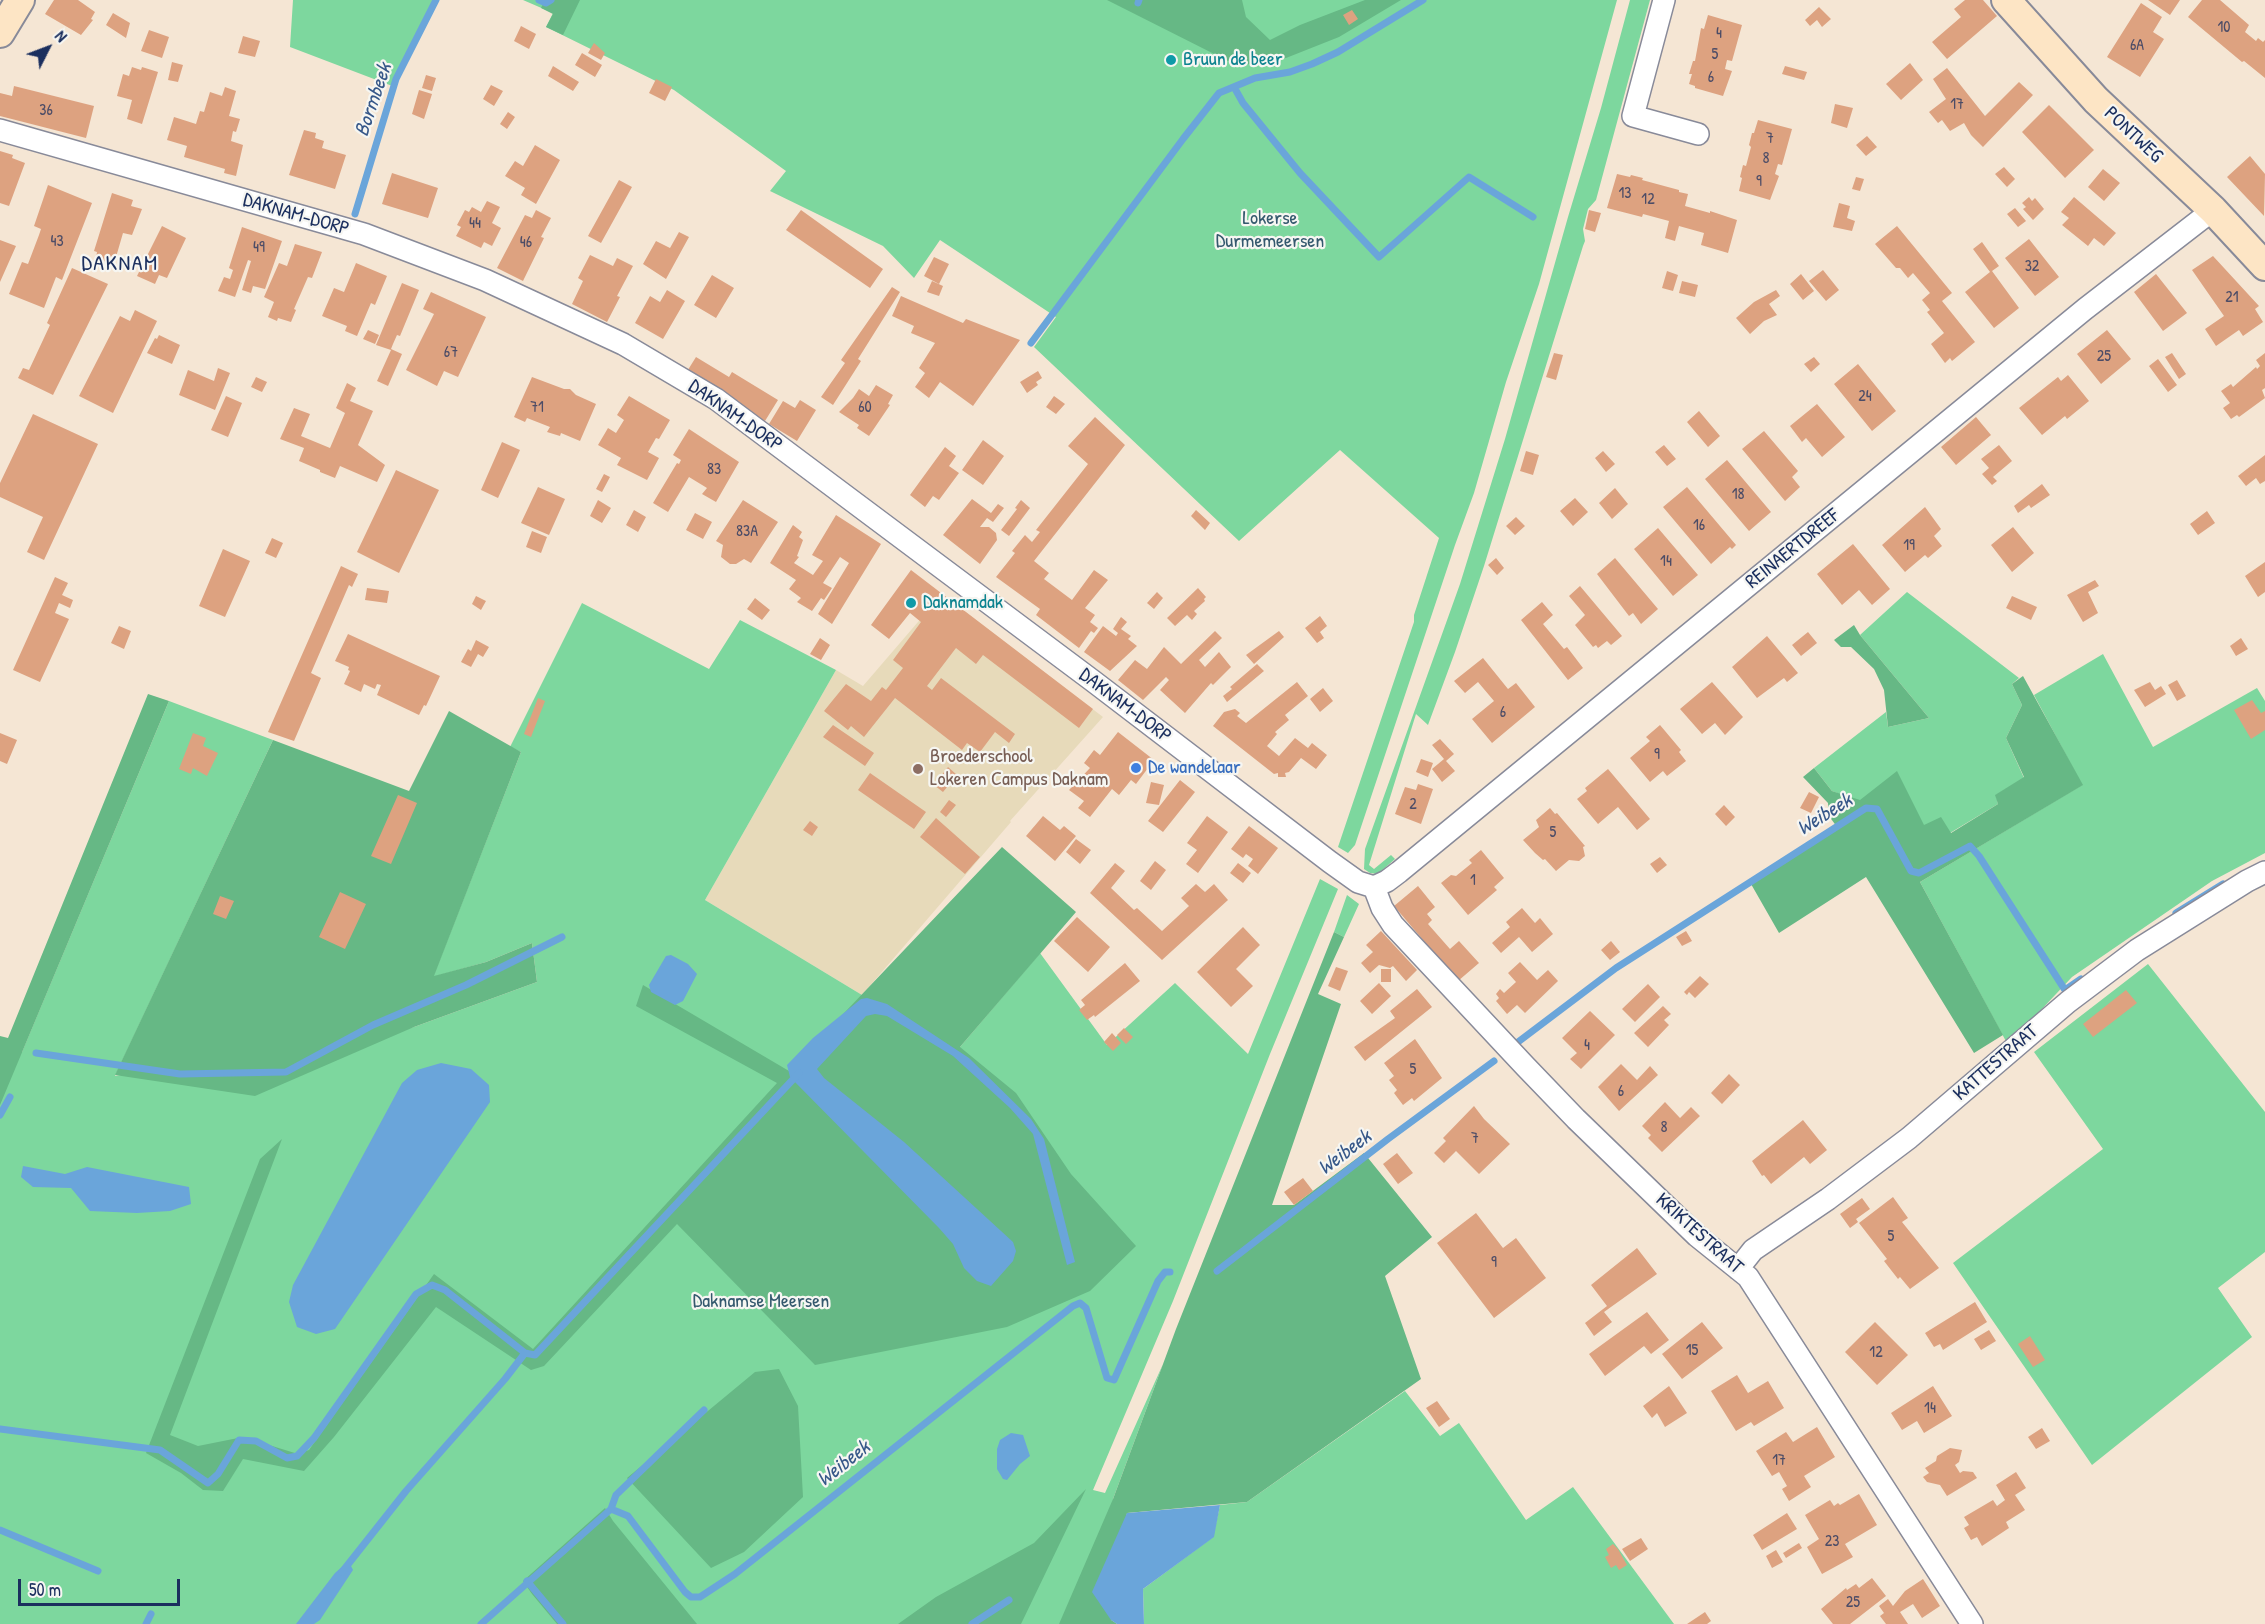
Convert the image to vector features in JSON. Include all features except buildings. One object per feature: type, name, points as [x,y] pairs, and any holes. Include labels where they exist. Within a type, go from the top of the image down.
[{"type":"street","points":[[0,33],[21,0]]},
{"type":"street","points":[[1664,0],[1634,116],[1698,134]]},
{"type":"street","name":"PONTWEG","points":[[2006,0],[2096,100],[2213,210],[2265,266]]},
{"type":"street","name":"DAKNAM-DORP","points":[[0,130],[364,234],[485,280],[623,344],[716,399],[1093,681],[1330,862],[1358,882],[1374,886]]},
{"type":"street","name":"REINAERTDREEF","points":[[1374,886],[1399,873],[2085,309],[2213,210]]},
{"type":"street","name":"KATTESTRAAT","points":[[1737,1269],[1754,1250],[1828,1199],[1909,1138],[2030,1033],[2137,950],[2265,872]]},
{"type":"street","name":"KRIKTESTRAAT","points":[[1374,886],[1382,908],[1393,925],[1525,1066],[1576,1119],[1697,1236],[1748,1277],[1972,1624]]},
{"type":"shaded area","name":"Broederschool Lokeren Campus Daknam","points":[[942,594],[1103,717],[1010,821],[862,995],[705,900],[836,670],[863,686]]},
{"type":"green space","points":[[293,0],[439,0],[395,87],[290,47]]},
{"type":"green space","name":"Lokerse Durmemeersen","points":[[523,0],[1617,0],[1539,284],[1506,382],[1474,493],[1355,845],[1348,853],[1338,847],[1414,622],[1414,615],[1439,538],[1340,450],[1239,541],[1034,347],[1056,317],[940,240],[914,278],[883,246],[770,191],[786,171],[674,90],[546,27],[553,13]]},
{"type":"green space","points":[[545,0],[580,0],[563,35],[546,27],[553,14],[541,8]]},
{"type":"green space","points":[[1107,0],[1242,0],[1246,17],[1270,40],[1300,25],[1365,0],[1401,0],[1339,37],[1286,58],[1238,66]]},
{"type":"green space","points":[[1630,0],[1650,0],[1596,200],[1588,209],[1583,229],[1585,241],[1455,652],[1428,725],[1416,714],[1369,865],[1374,869],[1391,855],[1395,859],[1378,874],[1370,873],[1364,869],[1365,849],[1460,584],[1505,439]]},
{"type":"green space","points":[[1907,592],[2019,678],[2012,684],[2022,705],[2006,738],[2024,778],[1996,795],[1998,804],[1950,833],[1924,826],[1832,791],[1814,768],[1886,712],[1888,727],[1929,718],[1860,635]]},
{"type":"green space","name":"Daknamse Meersen","points":[[582,603],[709,669],[740,620],[836,670],[705,900],[862,995],[885,998],[960,1047],[1040,953],[1107,1045],[1175,983],[1248,1054],[1320,879],[1338,889],[1173,1301],[1093,1490],[1105,1493],[1163,1364],[1113,1499],[1111,1620],[1117,1624],[0,1624],[0,1045],[22,1052],[169,701],[273,740],[115,1076],[414,1027],[537,982],[532,943],[486,962],[433,977],[521,752],[510,747]]},
{"type":"green space","points":[[1854,625],[1929,718],[1888,727],[1884,690],[1874,669],[1851,647],[1841,647],[1834,640]]},
{"type":"green space","points":[[2103,654],[2153,747],[2257,688],[2265,701],[2265,853],[2212,881],[2072,977],[2008,1045],[1920,882],[2082,785],[2034,695]]},
{"type":"green space","points":[[2023,676],[2083,785],[1920,882],[2003,1035],[1974,1053],[1866,877],[1779,933],[1751,884],[1837,827],[1829,816],[1828,803],[1803,777],[1814,768],[1832,791],[1860,800],[1897,771],[1924,825],[1941,817],[1951,833],[1998,804],[1995,795],[2024,777],[2006,738],[2022,705],[2012,684]]},
{"type":"green space","points":[[148,694],[169,701],[0,1105],[0,1036],[8,1038]]},
{"type":"green space","points":[[449,711],[521,752],[434,976],[486,962],[532,943],[537,982],[414,1027],[255,1096],[115,1075],[273,740],[409,791]]},
{"type":"green space","points":[[1002,847],[1076,912],[960,1047],[1016,1093],[1071,1174],[1136,1246],[1090,1291],[1007,1327],[815,1365],[677,1224],[544,1366],[531,1370],[436,1307],[334,1437],[304,1471],[243,1459],[223,1491],[203,1490],[181,1473],[146,1453],[260,1159],[282,1139],[170,1435],[198,1446],[243,1437],[298,1454],[309,1450],[434,1274],[533,1349],[777,1083],[636,1006],[643,985],[789,1071]]},
{"type":"green space","points":[[1347,895],[1359,904],[1344,937],[1334,932]]},
{"type":"green space","points":[[1334,932],[1344,937],[1318,994],[1341,1004],[1272,1205],[1294,1205],[1364,1153],[1432,1237],[1385,1276],[1421,1379],[1247,1502],[1127,1513],[1111,1620],[1117,1624],[1059,1624],[1113,1499],[1176,1329]]},
{"type":"green space","points":[[2148,964],[2265,1112],[2265,1252],[2218,1288],[2252,1337],[2092,1465],[1953,1263],[2103,1149],[2034,1052]]},
{"type":"green space","points":[[779,1369],[798,1406],[803,1497],[744,1552],[711,1568],[627,1478],[755,1372]]},
{"type":"green space","points":[[1405,1391],[1440,1436],[1459,1423],[1526,1520],[1573,1487],[1674,1624],[1144,1624],[1143,1589],[1213,1537],[1220,1505],[1247,1502]]},
{"type":"green space","points":[[1086,1489],[1021,1624],[898,1624],[936,1597],[1034,1543]]},
{"type":"green space","points":[[605,1508],[613,1521],[697,1624],[557,1624],[532,1594],[523,1581]]},
{"type":"water","points":[[671,955],[688,964],[697,974],[683,1001],[675,1005],[651,992],[649,985],[666,956]]},
{"type":"water","points":[[867,998],[887,1004],[969,1058],[1031,1119],[1044,1139],[1075,1262],[1067,1265],[1033,1134],[1010,1108],[953,1056],[887,1016],[875,1014],[866,1016],[817,1069],[824,1078],[904,1142],[1013,1242],[1016,1251],[1013,1261],[991,1286],[977,1281],[964,1268],[953,1244],[939,1228],[790,1077],[787,1065],[813,1038],[861,999]]},
{"type":"water","points":[[441,1063],[471,1069],[489,1085],[490,1102],[335,1329],[316,1334],[297,1327],[289,1302],[293,1285],[402,1083],[417,1070]]},
{"type":"water","points":[[23,1166],[65,1174],[87,1167],[189,1187],[191,1204],[170,1211],[137,1213],[90,1211],[71,1188],[33,1187],[21,1177]]},
{"type":"water","points":[[1011,1433],[1023,1435],[1030,1456],[1007,1480],[1003,1479],[997,1469],[997,1449],[1000,1440]]},
{"type":"water","points":[[1220,1505],[1214,1537],[1143,1589],[1144,1624],[1117,1624],[1111,1620],[1092,1592],[1127,1513]]},
{"type":"water","points":[[344,1565],[351,1566],[353,1570],[320,1620],[314,1624],[296,1624],[335,1573]]},
{"type":"waterway","name":"Bormbeek","points":[[355,214],[396,79],[436,0]]},
{"type":"waterway","name":"Bormbeek","points":[[539,0],[546,3],[551,0]]},
{"type":"waterway","points":[[1031,343],[1219,93],[1255,78],[1290,72],[1312,64],[1338,52],[1423,0]]},
{"type":"waterway","points":[[1234,87],[1243,103],[1300,173],[1379,257],[1469,177],[1533,217]]},
{"type":"waterway","name":"Weibeek","points":[[1518,1042],[1616,968],[1866,808],[1877,809],[1911,871],[1919,873],[1970,846],[1979,856],[2065,990],[2081,979]]},
{"type":"waterway","name":"Weibeek","points":[[2176,913],[2223,884]]},
{"type":"waterway","points":[[36,1053],[180,1074],[286,1072],[373,1025],[466,985],[562,937]]},
{"type":"waterway","name":"Weibeek","points":[[1217,1271],[1388,1139],[1494,1061]]},
{"type":"waterway","points":[[0,1429],[160,1450],[208,1483],[218,1474],[239,1440],[256,1441],[287,1458],[297,1456],[314,1438],[416,1294],[432,1285],[445,1290],[525,1353],[535,1355],[799,1073]]},
{"type":"waterway","points":[[0,1115],[10,1097]]},
{"type":"waterway","name":"Weibeek","points":[[481,1624],[611,1509],[628,1516],[685,1592],[691,1597],[700,1597],[735,1574],[1073,1306],[1080,1303],[1086,1308],[1107,1378],[1114,1380],[1158,1281],[1165,1272],[1170,1272]]},
{"type":"waterway","points":[[342,1572],[406,1491],[505,1379],[525,1353]]},
{"type":"waterway","points":[[611,1509],[616,1495],[704,1410]]},
{"type":"waterway","points":[[0,1530],[98,1571]]},
{"type":"waterway","points":[[527,1581],[563,1624]]},
{"type":"waterway","points":[[972,1624],[1009,1600]]},
{"type":"waterway","points":[[146,1624],[151,1614]]},
{"type":"place","name":"Bruun de beer","points":[[1171,60]]},
{"type":"place","name":"Daknamdak","points":[[911,603]]},
{"type":"place","name":"De wandelaar","points":[[1136,768]]},
{"type":"place","name":"Broederschool Lokeren Campus Daknam","points":[[918,769]]},
{"type":"district","name":"DAKNAM","points":[[120,264]]}]
